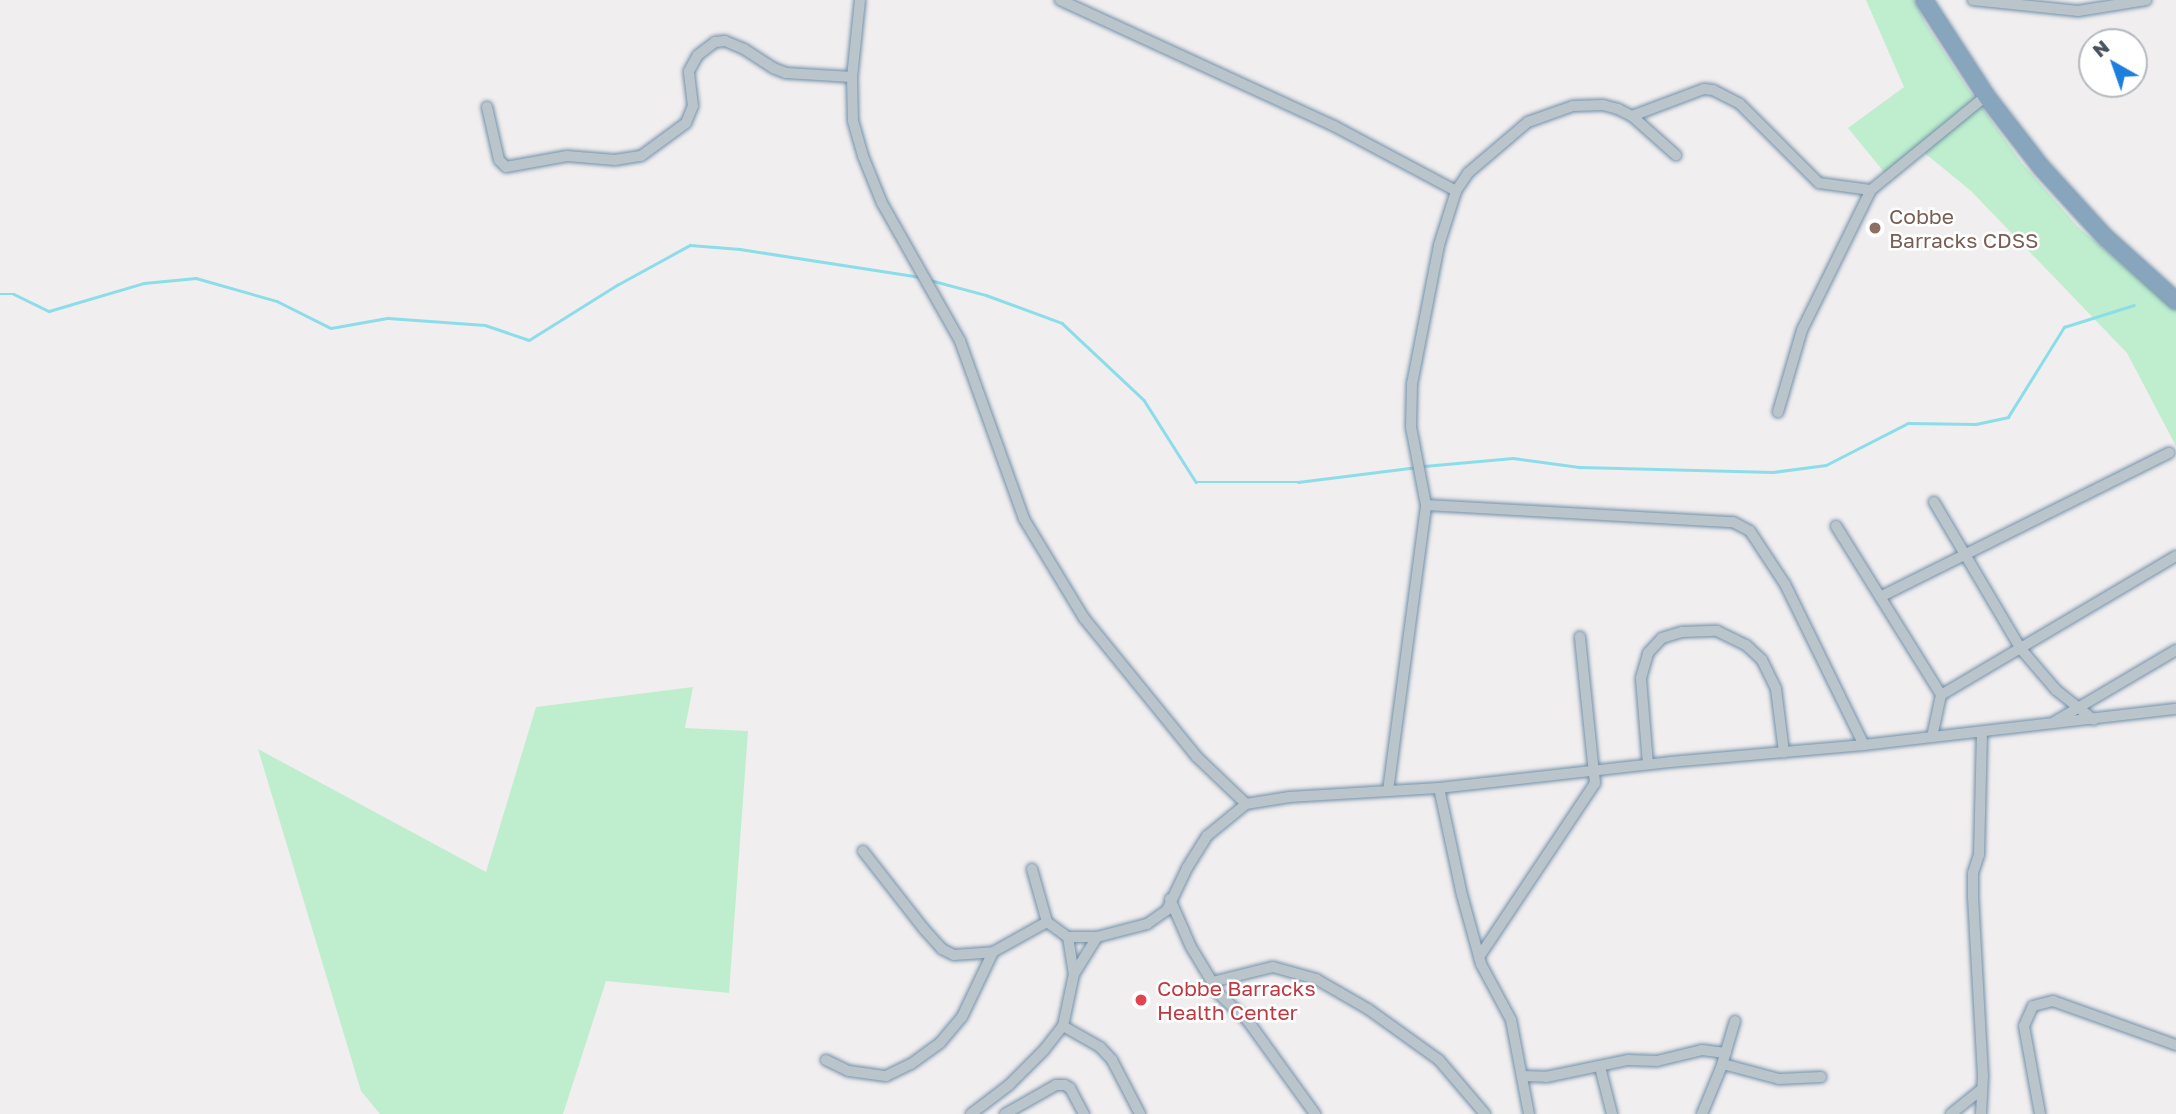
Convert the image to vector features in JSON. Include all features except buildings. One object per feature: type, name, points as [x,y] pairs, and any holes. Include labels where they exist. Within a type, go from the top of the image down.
[{"type":"highway","points":[[1924,0],[1986,96],[2041,167],[2105,236],[2176,300]]},
{"type":"street","points":[[860,0],[852,77],[853,121],[863,156],[883,203],[960,341],[1024,519],[1084,618],[1196,756],[1246,804]]},
{"type":"street","points":[[1060,0],[1334,125],[1455,191]]},
{"type":"street","points":[[1972,0],[2078,11],[2146,0]]},
{"type":"street","points":[[487,107],[499,160],[506,167],[567,156],[615,160],[640,156],[686,123],[693,106],[689,71],[698,55],[715,42],[725,41],[744,48],[773,68],[786,73],[852,77]]},
{"type":"street","points":[[1632,116],[1704,89],[1713,90],[1740,104],[1819,183],[1871,190]]},
{"type":"street","points":[[1778,412],[1802,330],[1871,190],[1986,96]]},
{"type":"street","points":[[1388,791],[1426,505],[1411,427],[1412,384],[1439,245],[1455,191],[1468,173],[1528,122],[1552,111],[1573,106],[1603,105],[1632,116],[1676,155]]},
{"type":"street","points":[[1882,596],[2169,453]]},
{"type":"street","points":[[1934,502],[2021,649],[2056,690],[2094,720]]},
{"type":"street","points":[[1426,505],[1733,522],[1741,526],[1750,531],[1785,584],[1864,745]]},
{"type":"street","points":[[1836,526],[1882,596],[1941,695],[1932,737]]},
{"type":"street","points":[[1941,695],[2176,556]]},
{"type":"street","points":[[1648,764],[1641,678],[1648,653],[1662,638],[1682,632],[1717,631],[1746,645],[1762,660],[1776,689],[1784,752]]},
{"type":"street","points":[[1479,957],[1595,783],[1580,637]]},
{"type":"street","points":[[2052,724],[2176,650]]},
{"type":"street","points":[[1032,869],[1047,922],[1068,937],[1097,937],[1147,924],[1167,910],[1170,899],[1207,836],[1246,804],[1289,797],[1439,788],[1648,764],[1864,745],[2176,709]]},
{"type":"street","points":[[1981,1114],[1973,873],[1979,855],[1982,732]]},
{"type":"street","points":[[1439,788],[1479,957],[1511,1020],[1529,1114]]},
{"type":"street","points":[[863,851],[942,949],[954,955],[993,952],[1047,922]]},
{"type":"street","points":[[1170,899],[1191,947],[1220,995],[1248,1021],[1315,1114]]},
{"type":"street","points":[[1068,937],[1074,974]]},
{"type":"street","points":[[971,1114],[987,1110],[1063,1026],[1074,974],[1097,937]]},
{"type":"street","points":[[826,1060],[849,1072],[886,1076],[911,1064],[940,1043],[962,1017],[993,952]]},
{"type":"street","points":[[1212,982],[1273,967],[1316,979],[1368,1009],[1439,1060],[1486,1114]]},
{"type":"street","points":[[2040,1114],[2024,1026],[2034,1006],[2053,1001],[2176,1045]]},
{"type":"street","points":[[1702,1114],[1735,1021]]},
{"type":"street","points":[[1063,1026],[1100,1047],[1112,1060],[1140,1114]]},
{"type":"street","points":[[1522,1076],[1546,1077],[1600,1068],[1628,1060],[1657,1061],[1702,1050],[1779,1079],[1821,1077]]},
{"type":"street","points":[[1600,1068],[1612,1114]]},
{"type":"street","points":[[1005,1114],[1056,1085],[1065,1084],[1084,1114]]},
{"type":"street","points":[[1951,1114],[1982,1089]]},
{"type":"green space","points":[[1866,0],[1914,0],[1926,24],[1966,86],[2021,162],[2077,226],[2176,311],[2176,446],[2127,353],[1971,191],[1921,150],[1888,177],[1848,128],[1904,87]]},
{"type":"green space","points":[[693,687],[685,728],[748,731],[729,993],[606,981],[563,1114],[380,1114],[361,1091],[258,749],[486,872],[536,707]]},
{"type":"waterway","points":[[0,294],[14,294],[49,311],[144,283],[196,278],[277,301],[331,328],[388,318],[485,325],[529,340],[617,285],[690,245],[740,249],[920,277]]},
{"type":"waterway","points":[[930,280],[986,295],[1062,323],[1144,400],[1196,482],[1298,482],[1417,467]]},
{"type":"waterway","points":[[1424,466],[1513,458],[1580,467],[1773,472],[1826,465],[1908,423],[1976,424],[2008,417],[2064,327],[2134,305]]},
{"type":"place","name":"Cobbe Barracks CDSS","points":[[1875,228]]},
{"type":"place","name":"Cobbe Barracks Health Center","points":[[1141,1000]]}]
